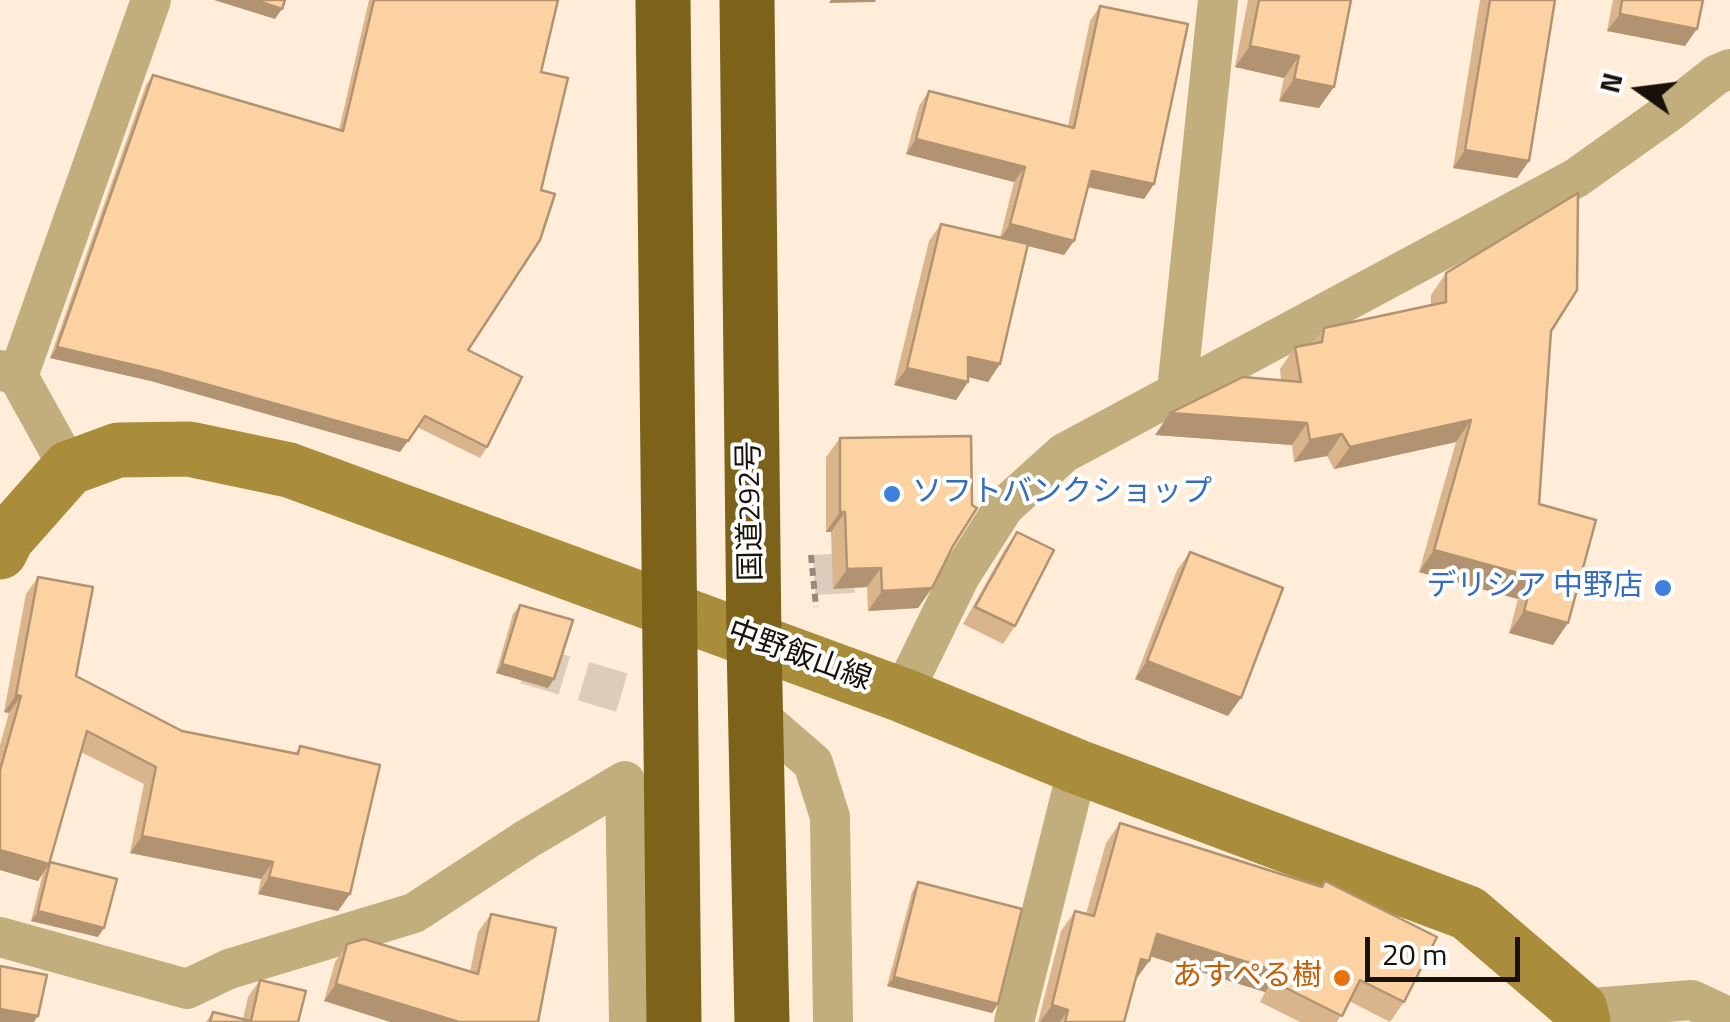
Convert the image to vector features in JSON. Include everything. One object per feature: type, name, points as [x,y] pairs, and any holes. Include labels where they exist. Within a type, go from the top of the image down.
[{"type":"highway","points":[[663,0],[674,1022]]},
{"type":"highway","name":"国道292号","points":[[747,0],[762,1022]]},
{"type":"main road","name":"中野飯山線","points":[[0,552],[7,538],[69,468],[118,450],[190,449],[289,470],[902,694],[1078,767],[1468,913],[1581,1015]]},
{"type":"street","points":[[69,468],[9,373],[151,0]]},
{"type":"street","points":[[1177,390],[1218,0]]},
{"type":"street","points":[[902,694],[960,576],[1004,507],[1064,453],[1576,178],[1716,75],[1730,69]]},
{"type":"street","points":[[755,713],[813,763],[830,817],[832,1022]]},
{"type":"street","points":[[1014,1022],[1078,767]]},
{"type":"street","points":[[0,937],[187,989],[229,969],[414,914],[527,839],[625,782],[630,1022]]},
{"type":"street","points":[[1581,1015],[1692,1000],[1730,1018]]},
{"type":"building","points":[[255,0],[285,0],[282,9]]},
{"type":"building","points":[[374,0],[558,0],[541,72],[568,78],[541,190],[555,194],[540,240],[468,350],[522,377],[487,447],[425,416],[408,441],[159,371],[57,347],[153,75],[343,131]]},
{"type":"building","points":[[1259,0],[1351,0],[1334,87],[1294,79],[1299,56],[1250,46]]},
{"type":"building","points":[[1490,0],[1555,0],[1529,161],[1465,150]]},
{"type":"building","points":[[1622,0],[1703,0],[1697,29],[1620,14]]},
{"type":"building","points":[[1100,6],[1188,24],[1154,184],[1092,171],[1074,241],[1010,224],[1025,167],[916,139],[929,91],[1074,128]]},
{"type":"building","points":[[1578,193],[1577,290],[1551,331],[1539,504],[1596,520],[1568,623],[1524,611],[1533,577],[1434,550],[1471,420],[1350,447],[1342,434],[1310,440],[1307,423],[1170,413],[1243,377],[1301,382],[1295,347],[1322,342],[1324,328],[1446,302],[1446,273]]},
{"type":"building","points":[[941,224],[1028,244],[1000,364],[968,357],[968,382],[907,368]]},
{"type":"building","points":[[971,436],[972,505],[977,508],[932,588],[882,591],[881,568],[847,569],[845,512],[840,512],[840,438]]},
{"type":"building","points":[[1017,532],[1054,550],[1015,626],[975,607]]},
{"type":"building","points":[[1190,552],[1283,588],[1241,698],[1147,661]]},
{"type":"building","points":[[38,577],[93,587],[76,676],[182,731],[298,754],[300,746],[380,765],[350,894],[269,877],[273,862],[142,836],[156,767],[87,731],[49,864],[0,850],[0,770],[21,696],[16,695]]},
{"type":"building","points":[[520,605],[573,620],[554,679],[502,664]]},
{"type":"building","points":[[1120,823],[1322,887],[1325,881],[1437,937],[1404,1002],[1360,980],[1342,1016],[1274,982],[1279,972],[1157,934],[1149,961],[1141,959],[1124,1022],[1065,1022],[1068,1010],[1052,1005],[1075,911],[1094,916]]},
{"type":"building","points":[[50,862],[117,879],[104,928],[38,911]]},
{"type":"building","points":[[918,882],[1022,909],[998,1004],[894,977]]},
{"type":"building","points":[[491,914],[556,928],[538,1022],[459,1022],[336,984],[347,944],[364,939],[478,974]]},
{"type":"building","points":[[0,966],[47,975],[38,1016],[0,1009]]},
{"type":"building","points":[[260,980],[306,991],[298,1022],[210,1022],[213,1012],[251,1021]]},
{"type":"tunnel","points":[[814,575],[885,571]]},
{"type":"tunnel","points":[[526,664],[630,695]]},
{"type":"place","name":"ソフトバンクショップ","points":[[892,494]]},
{"type":"place","name":"デリシア 中野店","points":[[1663,588]]},
{"type":"place","name":"あすぺる樹","points":[[1342,978]]}]
